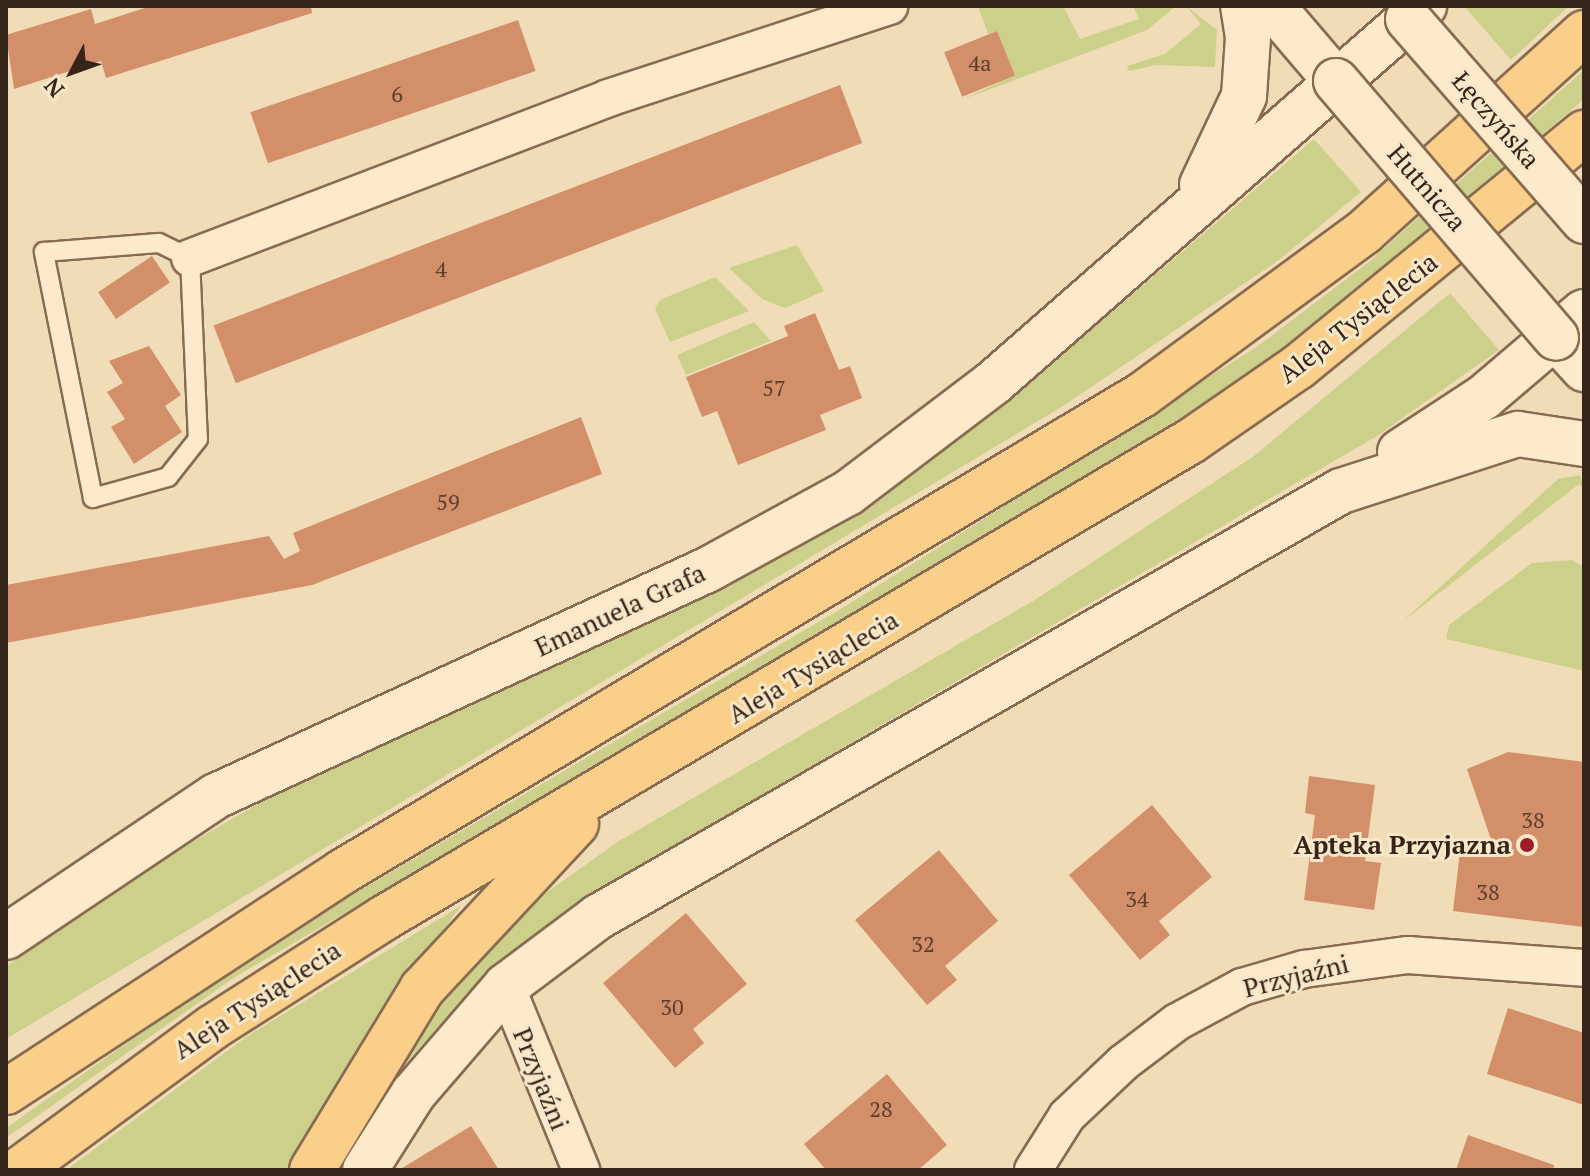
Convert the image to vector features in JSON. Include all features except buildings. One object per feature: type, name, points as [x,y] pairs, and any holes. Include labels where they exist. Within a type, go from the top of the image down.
[{"type":"main road","points":[[6,1092],[342,872],[1154,387],[1340,250],[1548,70],[1584,33]]},
{"type":"main road","name":"Aleja Tysiąclecia","points":[[19,1170],[261,995],[1191,441],[1298,367],[1584,133]]},
{"type":"main road","points":[[312,1170],[422,989],[616,783]]},
{"type":"street","points":[[190,258],[608,98],[889,6]]},
{"type":"street","points":[[1187,211],[1244,96],[1248,37],[1243,6]]},
{"type":"street","name":"Hutnicza","points":[[1272,6],[1336,81],[1575,340]]},
{"type":"street","points":[[1336,81],[1410,10]]},
{"type":"street","name":"Łęczyńska","points":[[1410,10],[1584,221]]},
{"type":"street","name":"Emanuela Grafa","points":[[6,937],[216,796],[709,569],[816,512],[993,383],[1336,81]]},
{"type":"street","points":[[365,1170],[413,1094],[506,986],[598,917],[1341,491],[1575,340]]},
{"type":"street","points":[[1341,491],[1518,434],[1584,444]]},
{"type":"street","name":"Przyjaźni","points":[[1033,1170],[1067,1116],[1123,1063],[1177,1022],[1242,987],[1304,969],[1408,955],[1584,968]]},
{"type":"street","name":"Przyjaźni","points":[[506,986],[581,1170]]},
{"type":"lane","points":[[159,243],[190,258],[198,439],[168,477],[93,498],[44,252],[159,243]]},
{"type":"green space","points":[[978,6],[1063,6],[1080,39],[1139,19],[1133,6],[1176,6],[1147,30],[964,99],[1014,75],[997,31],[988,34]]},
{"type":"green space","points":[[1186,6],[1217,30],[1215,67],[1156,65],[1129,71],[1127,66],[1165,54],[1201,24]]},
{"type":"green space","points":[[1464,6],[1569,6],[1511,60]]},
{"type":"green space","points":[[1584,70],[1584,99],[1574,108],[1262,366],[1149,444],[235,977],[6,1138],[6,1128],[265,946],[844,607],[1258,346],[1370,261]]},
{"type":"green space","points":[[1314,139],[1361,192],[1279,260],[1063,406],[6,1039],[6,967],[106,892],[282,790],[711,592],[865,508],[1042,372]]},
{"type":"green space","points":[[797,245],[824,291],[785,308],[762,299],[729,268]]},
{"type":"green space","points":[[715,277],[749,311],[670,342],[655,309],[660,300]]},
{"type":"green space","points":[[1450,293],[1499,350],[1377,436],[621,877],[540,933],[459,1004],[395,1075],[435,1007],[509,919],[619,841],[1033,601],[1254,456]]},
{"type":"green space","points":[[754,322],[771,341],[686,375],[677,355]]},
{"type":"green space","points":[[1580,475],[1584,489],[1579,484],[1402,622],[1558,479]]},
{"type":"green space","points":[[1572,560],[1584,567],[1584,671],[1446,639],[1449,625],[1532,563]]},
{"type":"green space","points":[[462,905],[384,1007],[296,1170],[66,1170],[249,1035]]},
{"type":"place","name":"Apteka Przyjazna","points":[[1527,845]]}]
